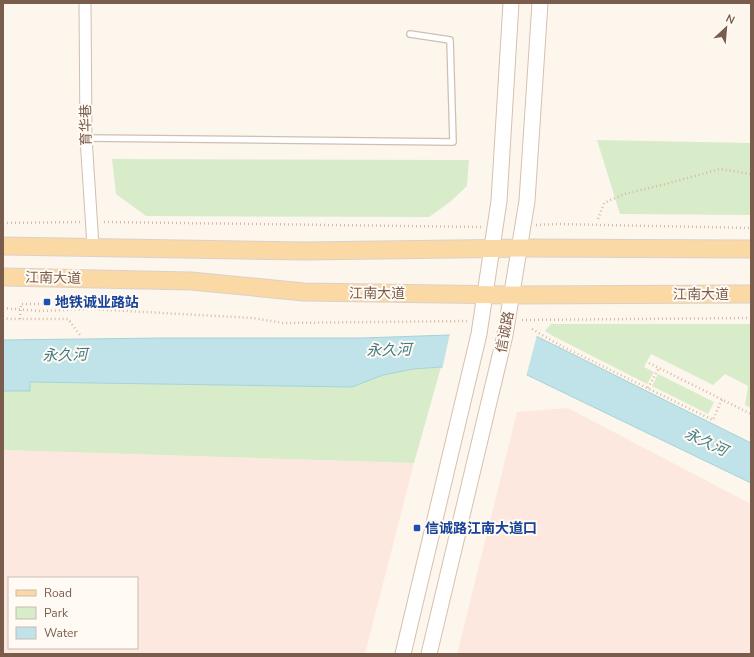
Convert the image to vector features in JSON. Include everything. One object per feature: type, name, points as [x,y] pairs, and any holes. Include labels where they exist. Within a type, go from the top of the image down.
[{"type":"main road","name":"信诚路","points":[[403,654],[454,444],[480,327],[499,201],[511,3]]},
{"type":"main road","name":"信诚路","points":[[429,654],[507,327],[527,201],[540,3]]},
{"type":"main road","points":[[3,246],[92,246],[305,251],[492,248],[751,250]]},
{"type":"main road","name":"江南大道","points":[[3,277],[191,281],[304,292],[512,295],[751,294]]},
{"type":"street","name":"育华巷","points":[[85,3],[86,138],[92,246]]},
{"type":"lane","points":[[86,138],[453,142],[450,40],[410,34]]},
{"type":"path","points":[[598,219],[604,203],[624,194],[662,185],[720,168],[751,174]]},
{"type":"path","points":[[3,223],[90,222],[458,228],[495,227]]},
{"type":"path","points":[[523,226],[557,224],[751,228]]},
{"type":"path","points":[[20,319],[21,304],[78,304]]},
{"type":"path","points":[[3,308],[40,311],[91,309],[253,318],[283,323],[304,324],[480,327]]},
{"type":"path","points":[[3,317],[8,319],[68,318],[80,335]]},
{"type":"path","points":[[507,327],[751,318]]},
{"type":"path","points":[[532,329],[561,346],[713,420],[722,399]]},
{"type":"path","points":[[649,363],[751,414]]},
{"type":"path","points":[[648,388],[659,368]]},
{"type":"shaded area","points":[[568,408],[751,504],[751,654],[457,654],[517,412]]},
{"type":"shaded area","points":[[3,450],[414,463],[365,654],[3,654]]},
{"type":"green space","points":[[597,140],[751,143],[751,215],[620,214]]},
{"type":"green space","points":[[112,159],[469,160],[467,186],[450,202],[429,217],[146,216],[116,194]]},
{"type":"green space","points":[[551,324],[751,324],[751,408],[745,405],[748,386],[725,374],[713,385],[651,354],[644,367],[654,372],[647,384],[545,331]]},
{"type":"green space","points":[[441,367],[414,463],[3,450],[3,391],[29,391],[29,382],[352,387],[383,375],[413,369]]},
{"type":"green space","points":[[658,374],[714,402],[708,414],[652,386]]},
{"type":"water","name":"永久河","points":[[448,335],[536,336],[751,443],[751,483],[527,375],[441,367],[413,369],[383,375],[352,387],[30,382],[30,391],[3,391],[3,340],[363,338]]},
{"type":"pier","points":[[450,333],[537,335],[526,377],[442,370]]},
{"type":"place","name":"地铁诚业路站","points":[[47,302]]},
{"type":"place","name":"信诚路江南大道口","points":[[417,528]]}]
